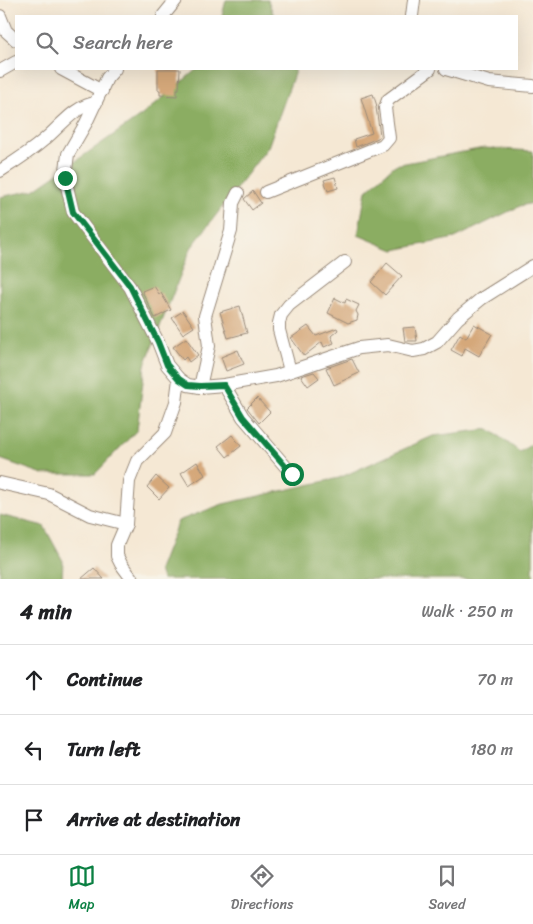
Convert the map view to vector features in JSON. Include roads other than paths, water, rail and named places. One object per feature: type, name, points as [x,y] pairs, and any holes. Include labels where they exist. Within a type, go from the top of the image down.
[{"type":"street","points":[[164,15],[176,0]]},
{"type":"street","points":[[412,15],[414,0]]},
{"type":"street","points":[[0,16],[6,31],[15,39]]},
{"type":"street","points":[[0,71],[15,63]]},
{"type":"street","points":[[63,70],[102,91]]},
{"type":"street","points":[[114,70],[107,78],[96,103],[68,154],[65,178],[73,212],[130,286],[158,342],[167,365],[179,379],[188,385],[224,385],[276,376],[359,348],[388,345],[413,351],[424,349],[437,342],[458,318],[481,300],[533,266]]},
{"type":"street","points":[[266,192],[382,145],[389,138],[385,108],[388,100],[429,70]]},
{"type":"street","points":[[449,70],[489,82],[533,86]]},
{"type":"street","points":[[0,171],[26,155],[77,110],[88,104],[96,103]]},
{"type":"street","points":[[200,386],[208,346],[205,316],[231,231],[233,203],[238,193]]},
{"type":"street","points":[[290,371],[280,330],[281,315],[289,305],[345,262]]},
{"type":"street","points":[[132,579],[117,556],[117,545],[126,524],[129,481],[137,461],[165,433],[176,402],[179,379]]},
{"type":"street","points":[[224,385],[243,417],[292,474]]},
{"type":"street","points":[[0,483],[49,494],[90,515],[126,524]]}]
